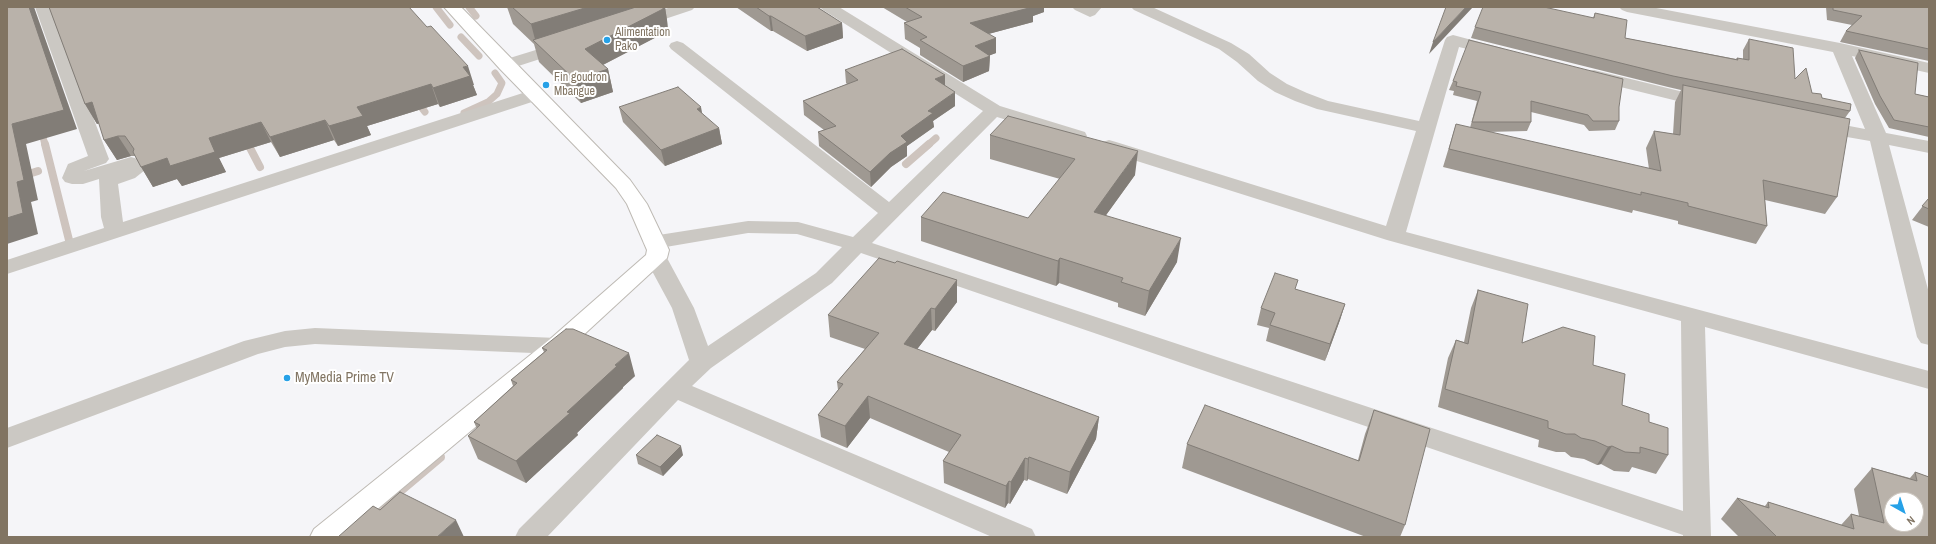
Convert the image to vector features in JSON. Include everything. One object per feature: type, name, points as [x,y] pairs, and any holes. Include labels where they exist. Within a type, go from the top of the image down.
[{"type":"main road","points":[[324,537],[557,346],[655,250],[637,204],[624,184],[506,65],[452,7]]},
{"type":"street","points":[[42,7],[99,159],[75,168],[72,178],[83,178],[131,163],[135,170],[108,181],[111,217],[116,232]]},
{"type":"street","points":[[627,26],[687,7]]},
{"type":"street","points":[[828,7],[994,110],[1394,235],[1929,380]]},
{"type":"street","points":[[1080,7],[1090,12],[1094,7]]},
{"type":"street","points":[[1139,7],[1225,46],[1244,58],[1264,77],[1281,88],[1301,97],[1323,105],[1426,128]]},
{"type":"street","points":[[1628,7],[1840,48],[1929,68]]},
{"type":"street","points":[[1394,235],[1453,40],[1513,55]]},
{"type":"street","points":[[506,65],[581,41]]},
{"type":"street","points":[[677,46],[890,213]]},
{"type":"street","points":[[1840,48],[1878,137],[1929,337]]},
{"type":"street","points":[[1581,72],[1726,107]]},
{"type":"street","points":[[7,267],[536,95]]},
{"type":"street","points":[[529,537],[674,388],[702,362],[824,278],[994,110]]},
{"type":"street","points":[[1801,122],[1929,147]]},
{"type":"street","points":[[702,362],[683,308],[655,250],[748,227],[798,228],[858,245],[1697,532],[1693,316]]},
{"type":"street","points":[[7,438],[252,347],[285,339],[315,336],[557,346]]},
{"type":"street","points":[[674,388],[1022,537]]},
{"type":"building","points":[[7,7],[29,7],[64,110],[12,124],[24,180],[17,182],[23,213],[7,218]]},
{"type":"building","points":[[49,7],[409,7],[427,27],[431,26],[468,66],[463,67],[470,76],[433,88],[431,84],[357,107],[363,116],[329,126],[325,120],[270,137],[261,122],[209,138],[215,152],[170,166],[167,158],[141,167],[133,152],[134,149],[125,136],[118,136],[104,140],[92,102],[85,104]]},
{"type":"building","points":[[512,7],[588,7],[531,24]]},
{"type":"building","points":[[636,7],[663,7],[663,9],[585,49],[608,69],[575,80],[533,40]]},
{"type":"building","points":[[756,7],[817,7],[842,23],[805,36]]},
{"type":"building","points":[[905,7],[1033,7],[970,23],[996,38],[975,46],[990,56],[963,66],[920,40],[927,37],[904,23],[922,17]]},
{"type":"building","points":[[1446,7],[1466,7],[1433,42]]},
{"type":"building","points":[[1483,7],[1544,7],[1594,18],[1595,13],[1627,20],[1625,38],[1738,60],[1737,58],[1749,60],[1749,39],[1793,48],[1795,79],[1806,68],[1812,93],[1821,94],[1822,98],[1851,104],[1850,111],[1673,76],[1475,27]]},
{"type":"building","points":[[1833,7],[1929,7],[1929,49],[1846,31],[1862,16],[1833,10]]},
{"type":"building","points":[[1469,40],[1623,79],[1619,107],[1619,121],[1593,121],[1588,115],[1531,101],[1531,122],[1472,122],[1481,92],[1456,86],[1457,82],[1453,81]]},
{"type":"building","points":[[902,49],[945,75],[935,79],[955,92],[928,111],[933,113],[901,136],[907,142],[890,153],[870,172],[818,132],[836,126],[803,101],[858,80],[845,70]]},
{"type":"building","points":[[1859,50],[1918,63],[1915,94],[1929,97],[1929,127],[1894,120],[1880,96]]},
{"type":"building","points":[[1683,85],[1850,119],[1837,197],[1763,180],[1767,226],[1688,206],[1688,203],[1641,192],[1641,195],[1449,149],[1456,124],[1661,171],[1654,131],[1680,135]]},
{"type":"building","points":[[678,87],[701,107],[697,109],[719,128],[661,150],[619,107]]},
{"type":"building","points":[[1008,116],[1138,151],[1094,212],[1181,238],[1149,291],[1121,282],[1123,278],[1060,258],[1058,261],[921,217],[943,192],[1028,218],[1075,159],[990,135]]},
{"type":"building","points":[[1929,198],[1929,209],[1922,206]]},
{"type":"building","points":[[879,258],[895,263],[897,261],[957,280],[935,309],[931,308],[904,344],[1099,417],[1070,472],[1029,457],[1028,459],[1025,458],[1011,482],[1009,481],[1006,486],[943,461],[961,435],[868,396],[845,426],[818,415],[843,384],[837,382],[879,333],[828,315]]},
{"type":"building","points":[[1275,273],[1298,280],[1295,289],[1345,304],[1330,344],[1270,325],[1275,313],[1261,308]]},
{"type":"building","points":[[1478,290],[1528,304],[1522,343],[1563,327],[1595,336],[1593,365],[1625,374],[1622,405],[1649,414],[1649,422],[1668,428],[1668,455],[1640,447],[1640,453],[1625,452],[1612,446],[1608,447],[1595,441],[1581,438],[1575,434],[1566,434],[1548,428],[1548,421],[1445,389],[1456,340],[1468,344]]},
{"type":"building","points":[[566,329],[573,329],[629,353],[567,412],[570,413],[516,461],[468,436],[480,425],[474,422],[517,383],[511,380],[547,350],[542,348]]},
{"type":"building","points":[[1205,405],[1359,461],[1374,410],[1430,429],[1405,525],[1187,444]]},
{"type":"building","points":[[657,435],[681,446],[660,467],[636,455]]},
{"type":"building","points":[[1872,468],[1917,481],[1915,472],[1929,477],[1929,537],[1777,537],[1737,498],[1769,508],[1768,502],[1854,529],[1851,514],[1884,523]]},
{"type":"building","points":[[400,492],[456,520],[437,537],[338,537],[373,506],[380,510]]},
{"type":"waterway","points":[[436,7],[450,25]]},
{"type":"waterway","points":[[469,7],[476,16]]},
{"type":"waterway","points":[[461,37],[479,56]]},
{"type":"waterway","points":[[464,113],[488,102],[497,94],[502,83],[495,73]]},
{"type":"waterway","points":[[415,99],[425,112]]},
{"type":"waterway","points":[[41,129],[45,145]]},
{"type":"waterway","points":[[245,137],[249,145]]},
{"type":"waterway","points":[[928,145],[936,138]]},
{"type":"waterway","points":[[45,144],[69,240]]},
{"type":"waterway","points":[[248,144],[260,167]]},
{"type":"waterway","points":[[906,164],[929,144]]},
{"type":"waterway","points":[[7,181],[38,171]]},
{"type":"waterway","points":[[370,516],[440,457]]},
{"type":"place","name":"Alimentation Pako","points":[[607,40]]},
{"type":"place","name":"Fin goudron Mbangue","points":[[546,85]]},
{"type":"place","name":"MyMedia Prime TV","points":[[287,378]]}]
